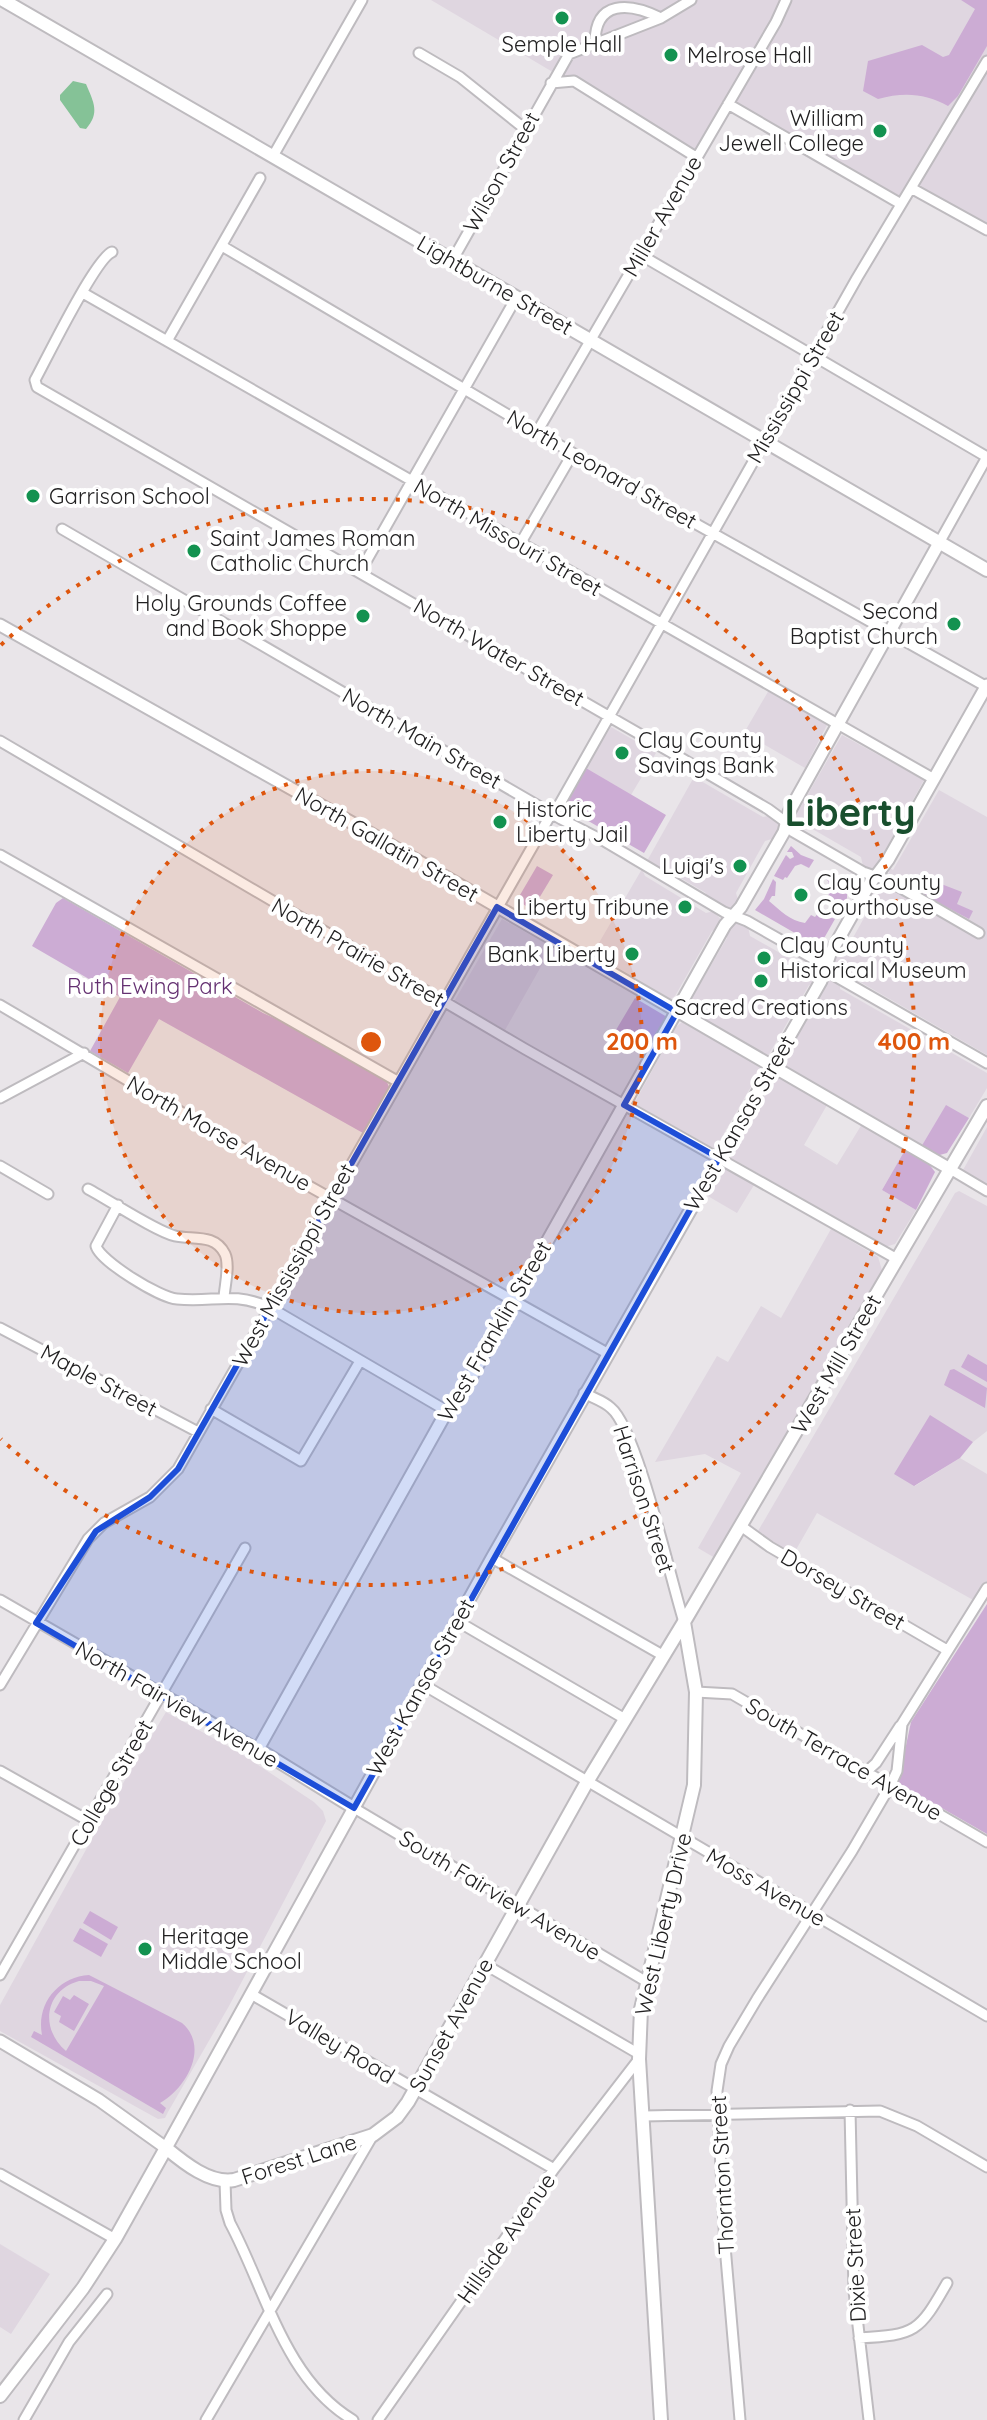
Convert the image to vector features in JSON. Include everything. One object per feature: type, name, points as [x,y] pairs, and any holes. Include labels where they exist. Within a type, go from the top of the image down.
[{"type":"main road","name":"Lightburne Street","points":[[3,0],[987,570]]},
{"type":"main road","name":"West Mill Street","points":[[684,1622],[987,1106]]},
{"type":"main road","name":"Sunset Avenue","points":[[373,2135],[397,2117],[415,2091],[587,1782],[684,1622]]},
{"type":"main road","name":"West Liberty Drive","points":[[661,2420],[639,2057],[641,2009],[694,1785],[696,1692],[684,1622]]},
{"type":"main road","name":"Forest Lane","points":[[225,2181],[246,2178],[373,2135]]},
{"type":"main road","points":[[166,2148],[196,2169],[225,2181]]},
{"type":"main road","name":"West Kansas Street","points":[[0,2396],[83,2288],[115,2239],[166,2148]]},
{"type":"street","points":[[273,156],[362,0]]},
{"type":"street","name":"Wilson Street","points":[[452,261],[569,54],[661,18],[691,0]]},
{"type":"street","name":"Miller Avenue","points":[[537,432],[786,0]]},
{"type":"street","points":[[595,43],[596,27],[603,14],[617,4],[633,4],[661,18]]},
{"type":"street","points":[[419,53],[460,77],[525,129]]},
{"type":"street","name":"Mississippi Street","points":[[551,814],[558,807],[813,355],[987,61]]},
{"type":"street","points":[[551,83],[574,81],[696,157]]},
{"type":"street","points":[[728,104],[901,204]]},
{"type":"street","points":[[167,341],[260,178]]},
{"type":"street","points":[[911,188],[987,230]]},
{"type":"street","name":"North Leonard Street","points":[[222,246],[573,453],[987,687]]},
{"type":"street","points":[[83,293],[100,261],[112,252]]},
{"type":"street","points":[[639,254],[987,457],[939,543]]},
{"type":"street","name":"North Missouri Street","points":[[83,293],[934,779]]},
{"type":"street","name":"North Water Street","points":[[83,293],[35,385],[768,809],[792,831],[979,933]]},
{"type":"street","points":[[360,572],[516,298]]},
{"type":"street","points":[[520,544],[573,453]]},
{"type":"street","name":"North Main Street","points":[[62,529],[551,814],[814,959],[824,968],[987,1063]]},
{"type":"street","name":"West Franklin Street","points":[[258,1749],[447,1411],[466,1386],[732,916],[741,907],[784,832],[785,823],[837,725],[939,543]]},
{"type":"street","name":"North Gallatin Street","points":[[0,625],[950,1169]]},
{"type":"street","name":"West Kansas Street","points":[[166,2148],[584,1393],[987,687]]},
{"type":"street","name":"North Prairie Street","points":[[0,741],[443,1001],[897,1259]]},
{"type":"street","name":"West Mississippi Street","points":[[0,1685],[88,1539],[104,1523],[150,1497],[178,1469],[551,814]]},
{"type":"street","points":[[0,855],[397,1081]]},
{"type":"street","name":"North Morse Avenue","points":[[0,1005],[331,1198],[607,1353]]},
{"type":"street","points":[[0,1098],[84,1053]]},
{"type":"street","points":[[0,1166],[48,1194]]},
{"type":"street","points":[[950,1169],[987,1191]]},
{"type":"street","points":[[88,1189],[172,1235],[214,1242],[224,1252],[224,1297]]},
{"type":"street","points":[[118,1205],[96,1246],[103,1259],[165,1297],[243,1298],[269,1307],[447,1411]]},
{"type":"street","name":"Maple Street","points":[[0,1328],[198,1432]]},
{"type":"street","points":[[211,1409],[301,1461],[360,1361]]},
{"type":"street","name":"Harrison Street","points":[[584,1393],[612,1408],[621,1421],[635,1455],[684,1622]]},
{"type":"street","name":"Dorsey Street","points":[[741,1526],[770,1547],[947,1650]]},
{"type":"street","name":"College Street","points":[[0,1975],[245,1548]]},
{"type":"street","points":[[492,1558],[664,1656]]},
{"type":"street","points":[[866,1772],[876,1763],[902,1724],[987,1588]]},
{"type":"street","name":"North Fairview Avenue","points":[[0,1600],[354,1808]]},
{"type":"street","points":[[457,1621],[625,1719]]},
{"type":"street","name":"Moss Avenue","points":[[422,1684],[987,2016]]},
{"type":"street","name":"South Terrace Avenue","points":[[696,1692],[732,1694],[987,1842]]},
{"type":"street","name":"Thornton Street","points":[[740,2420],[725,2246],[718,2077],[729,2046],[890,1786],[897,1771],[902,1724]]},
{"type":"street","points":[[0,1771],[89,1821]]},
{"type":"street","name":"South Fairview Avenue","points":[[354,1808],[647,1982]]},
{"type":"street","points":[[484,1964],[639,2057]]},
{"type":"street","name":"Valley Road","points":[[251,1994],[554,2169]]},
{"type":"street","points":[[0,2041],[99,2100],[166,2148]]},
{"type":"street","name":"Hillside Avenue","points":[[378,2420],[554,2169],[639,2057]]},
{"type":"street","name":"Dixie Street","points":[[850,2110],[854,2291],[869,2420]]},
{"type":"street","points":[[644,2116],[880,2111],[893,2115],[987,2167]]},
{"type":"street","name":"Sunset Avenue","points":[[206,2420],[373,2135]]},
{"type":"street","points":[[0,2174],[115,2239]]},
{"type":"street","points":[[225,2181],[226,2210],[230,2223],[304,2376],[322,2397],[353,2420]]},
{"type":"street","points":[[859,2338],[898,2336],[915,2328],[928,2315],[947,2283]]},
{"type":"street","points":[[24,2420],[69,2342],[107,2294]]},
{"type":"highlighted area","points":[[497,907],[677,1012],[624,1105],[719,1158],[354,1808],[36,1623],[96,1531],[150,1497],[178,1469]]},
{"type":"shaded area","name":"William Jewell College","points":[[431,0],[987,0],[987,230],[911,188],[901,204],[728,104],[696,157]]},
{"type":"shaded area","points":[[73,81],[86,84],[93,102],[93,118],[86,129],[80,128],[60,100],[60,95]]},
{"type":"shaded area","points":[[769,690],[827,725],[805,768],[744,733]]},
{"type":"shaded area","points":[[611,727],[656,753],[631,795],[586,768]]},
{"type":"shaded area","points":[[842,735],[924,780],[881,863],[874,870],[863,866],[861,857],[809,827],[799,830],[791,823],[796,808],[801,806]]},
{"type":"shaded area","points":[[694,777],[763,817],[768,816],[780,826],[775,838],[765,841],[736,893],[739,903],[732,910],[647,861]]},
{"type":"shaded area","points":[[939,790],[987,817],[987,1055],[848,975],[844,977],[830,965],[835,955],[845,952],[874,900],[872,890],[888,876],[890,868],[893,870]]},
{"type":"shaded area","points":[[642,869],[645,876],[706,913],[714,911],[721,920],[719,928],[712,931],[671,999],[593,953]]},
{"type":"shaded area","points":[[502,919],[552,947],[505,1030],[455,1000]]},
{"type":"shaded area","points":[[735,921],[748,927],[750,936],[803,966],[813,963],[819,970],[814,984],[809,985],[768,1056],[688,1009],[727,938],[726,932]]},
{"type":"shaded area","points":[[830,980],[840,984],[840,989],[987,1073],[987,1088],[969,1118],[946,1106],[921,1147],[785,1068],[784,1061],[822,992],[821,988]]},
{"type":"shaded area","points":[[682,1022],[760,1066],[715,1149],[635,1102],[676,1027]]},
{"type":"shaded area","points":[[775,1076],[827,1105],[804,1145],[837,1165],[862,1124],[905,1150],[882,1190],[916,1210],[895,1244],[885,1247],[731,1158],[730,1153]]},
{"type":"shaded area","points":[[987,1127],[987,1184],[963,1170]]},
{"type":"shaded area","points":[[724,1167],[754,1185],[737,1213],[706,1195],[718,1168]]},
{"type":"shaded area","points":[[959,1191],[987,1206],[987,1431],[973,1442],[930,1416],[915,1486],[960,1458],[987,1474],[987,1582],[975,1601],[817,1513],[793,1555],[758,1531],[955,1193]]},
{"type":"shaded area","points":[[831,1229],[878,1257],[882,1270],[715,1558],[698,1548],[741,1473],[705,1454],[655,1462],[717,1356],[728,1362],[761,1306],[781,1318]]},
{"type":"shaded area","name":"Heritage Middle School","points":[[166,1712],[240,1753],[314,1802],[323,1811],[326,1821],[229,2006],[165,2118],[158,2119],[0,2031],[0,2005],[119,1790]]},
{"type":"shaded area","points":[[0,2244],[50,2274],[11,2334],[0,2327]]},
{"type":"green space","points":[[961,0],[987,0],[987,46],[958,96],[948,106],[914,95],[878,99],[863,91],[868,61],[922,45],[943,57],[949,55],[975,9]]},
{"type":"green space","points":[[586,768],[666,815],[644,853],[564,807]]},
{"type":"green space","points":[[791,846],[801,855],[814,860],[809,868],[801,864],[795,866],[783,880],[774,876],[786,855],[790,859],[794,857],[792,852],[787,852]]},
{"type":"green space","points":[[537,866],[553,875],[532,910],[517,900]]},
{"type":"green space","points":[[823,876],[844,876],[856,883],[847,892],[840,910],[826,900],[829,894],[825,889],[829,882]]},
{"type":"green space","points":[[923,877],[962,892],[957,904],[973,911],[969,919],[905,885],[907,879],[920,884]]},
{"type":"green space","points":[[773,879],[776,882],[775,896],[769,901],[790,918],[805,923],[811,915],[815,917],[819,912],[835,919],[819,947],[755,910]]},
{"type":"green space","name":"Ruth Ewing Park","points":[[63,898],[387,1082],[389,1087],[363,1133],[159,1019],[128,1073],[90,1051],[120,997],[32,946],[56,903]]},
{"type":"green space","points":[[635,998],[667,1017],[646,1054],[613,1035]]},
{"type":"green space","points":[[946,1105],[969,1118],[947,1153],[936,1156],[921,1147]]},
{"type":"green space","points":[[905,1150],[929,1164],[935,1172],[916,1210],[882,1190]]},
{"type":"green space","points":[[968,1354],[987,1365],[987,1382],[961,1367]]},
{"type":"green space","points":[[954,1369],[987,1388],[985,1408],[944,1385],[950,1370]]},
{"type":"green space","points":[[930,1415],[973,1442],[960,1458],[914,1486],[894,1474]]},
{"type":"green space","points":[[987,1604],[987,1834],[898,1783],[911,1722]]},
{"type":"green space","points":[[90,1911],[118,1927],[111,1940],[83,1923]]},
{"type":"green space","points":[[80,1928],[108,1944],[101,1957],[73,1941]]},
{"type":"green space","points":[[89,1975],[182,2023],[190,2033],[194,2044],[191,2067],[178,2088],[160,2103],[166,2108],[163,2114],[31,2037],[34,2031],[42,2035],[42,2013],[52,1994],[78,1977]],"holes":[[[79,1981],[104,1986],[66,2051],[52,2032],[49,2022],[53,2002],[67,1986]]]},
{"type":"green space","points":[[74,1995],[89,2004],[74,2031],[59,2022],[61,2016],[54,2012],[63,1996],[70,2000]]},
{"type":"place","name":"Semple Hall","points":[[562,18]]},
{"type":"place","name":"Melrose Hall","points":[[671,55]]},
{"type":"place","name":"William Jewell College","points":[[880,131]]},
{"type":"place","name":"Garrison School","points":[[33,496]]},
{"type":"place","name":"Saint James Roman Catholic Church","points":[[194,551]]},
{"type":"place","name":"Holy Grounds Coffee and Book Shoppe","points":[[363,616]]},
{"type":"place","name":"Second Baptist Church","points":[[954,624]]},
{"type":"place","name":"Clay County Savings Bank","points":[[622,753]]},
{"type":"place","name":"Historic Liberty Jail","points":[[500,822]]},
{"type":"place","name":"Luigi's","points":[[740,866]]},
{"type":"place","name":"Clay County Courthouse","points":[[801,895]]},
{"type":"place","name":"Liberty Tribune","points":[[685,907]]},
{"type":"place","name":"Bank Liberty","points":[[632,954]]},
{"type":"place","name":"Clay County Historical Museum","points":[[764,958]]},
{"type":"place","name":"Sacred Creations","points":[[761,981]]},
{"type":"place","name":"Heritage Middle School","points":[[145,1949]]},
{"type":"district","name":"Liberty","points":[[850,812]]}]
